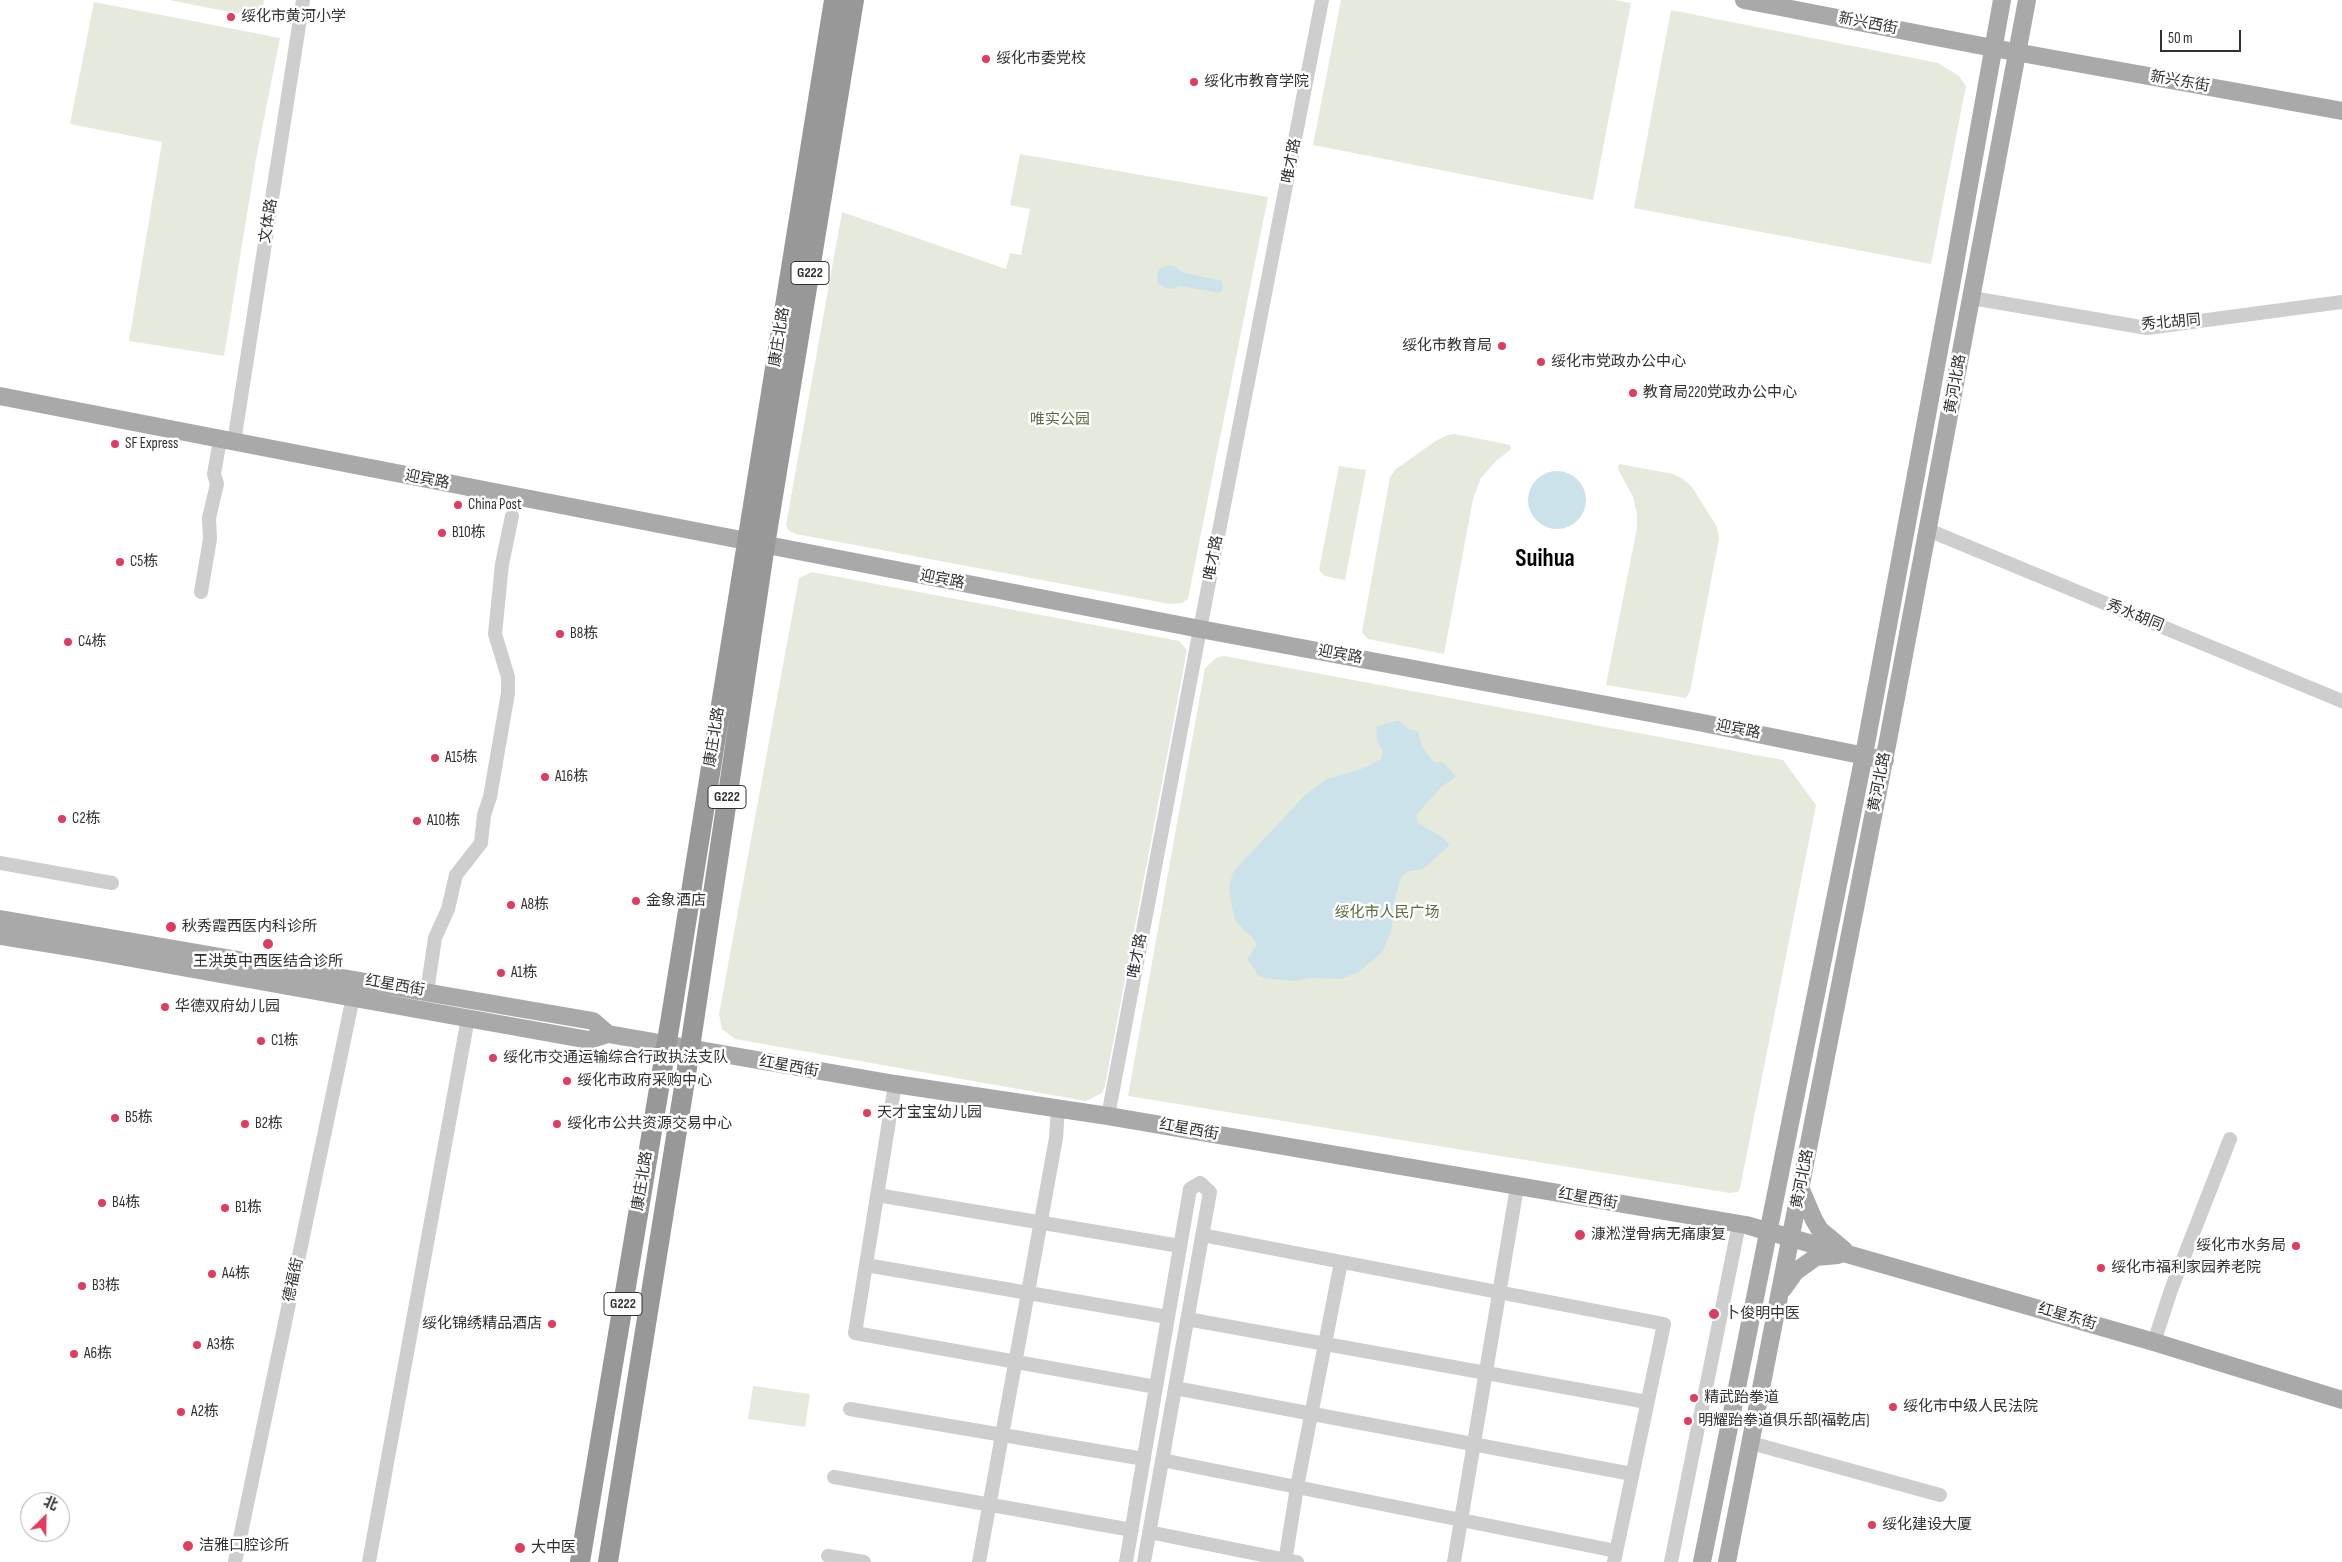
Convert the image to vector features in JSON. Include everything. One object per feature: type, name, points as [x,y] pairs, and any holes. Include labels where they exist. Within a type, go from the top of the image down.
[{"type":"highway","name":"康庄北路","points":[[608,1562],[690,1050],[756,544],[834,0]]},
{"type":"highway","name":"康庄北路","points":[[580,1562],[665,1045],[854,0]]},
{"type":"main road","name":"新兴西街","points":[[1744,0],[2017,52]]},
{"type":"main road","name":"黄河北路","points":[[1702,1562],[1864,755],[1952,284],[2002,0]]},
{"type":"main road","name":"黄河北路","points":[[1727,1562],[1802,1190],[1885,760],[2027,0]]},
{"type":"main road","name":"新兴东街","points":[[2017,52],[2342,111]]},
{"type":"main road","name":"迎宾路","points":[[0,396],[756,544],[1698,722],[1885,760]]},
{"type":"main road","name":"红星西街","points":[[0,919],[95,943],[352,997],[589,1040],[608,1034],[690,1050],[895,1084],[1108,1116],[1739,1224],[1791,1239]]},
{"type":"main road","name":"红星西街","points":[[0,936],[95,943],[356,979],[593,1021],[608,1034]]},
{"type":"main road","points":[[352,997],[356,979]]},
{"type":"main road","points":[[1802,1190],[1809,1212],[1820,1230],[1842,1249],[1856,1257]]},
{"type":"main road","name":"红星东街","points":[[1791,1239],[2154,1342],[2342,1400]]},
{"type":"main road","points":[[1779,1297],[1795,1272],[1816,1257],[1826,1255],[1856,1257]]},
{"type":"street","name":"文体路","points":[[201,592],[210,539],[209,518],[217,484],[214,474],[227,441],[303,0]]},
{"type":"street","name":"唯才路","points":[[1108,1116],[1322,0]]},
{"type":"street","name":"秀北胡同","points":[[1972,298],[2147,328],[2342,302]]},
{"type":"street","points":[[427,992],[435,938],[448,909],[456,875],[481,843],[484,815],[490,797],[508,693],[508,677],[495,634],[502,564],[512,516]]},
{"type":"street","name":"秀水胡同","points":[[1928,530],[2342,701]]},
{"type":"street","points":[[0,863],[112,883]]},
{"type":"street","name":"德福街","points":[[235,1562],[352,997]]},
{"type":"street","points":[[369,1562],[468,1018]]},
{"type":"street","points":[[895,1084],[855,1332],[1156,1387]]},
{"type":"street","points":[[979,1562],[1056,1138],[1058,1108]]},
{"type":"street","points":[[2154,1342],[2171,1290],[2230,1139]]},
{"type":"street","points":[[1126,1562],[1190,1189],[1200,1184],[1210,1192],[1144,1562]]},
{"type":"street","points":[[1454,1562],[1517,1187]]},
{"type":"street","points":[[877,1195],[1180,1246]]},
{"type":"street","points":[[1671,1562],[1739,1224]]},
{"type":"street","points":[[1162,1460],[1462,1520],[1615,1556],[1664,1324],[1202,1235]]},
{"type":"street","points":[[1149,1532],[1289,1561],[1297,1487],[1341,1262]]},
{"type":"street","points":[[866,1265],[1168,1317]]},
{"type":"street","points":[[1187,1319],[1647,1402]]},
{"type":"street","points":[[1175,1388],[1632,1474]]},
{"type":"street","points":[[850,1410],[1144,1459]]},
{"type":"street","points":[[1751,1443],[1940,1494]]},
{"type":"street","points":[[834,1477],[1132,1530]]},
{"type":"street","points":[[828,1556],[864,1562]]},
{"type":"green space","points":[[169,0],[264,0],[261,18]]},
{"type":"green space","points":[[1341,0],[1614,0],[1631,3],[1593,200],[1313,145]]},
{"type":"green space","points":[[94,2],[280,38],[256,159],[224,356],[129,341],[162,142],[70,124]]},
{"type":"green space","points":[[1671,10],[1938,63],[1959,76],[1966,86],[1931,264],[1634,208]]},
{"type":"green space","name":"唯实公园","points":[[1020,154],[1268,197],[1188,599],[1182,603],[1170,604],[796,534],[788,530],[786,525],[842,212],[1006,269],[1010,253],[1021,255],[1030,209],[1010,205]]},
{"type":"green space","points":[[1455,434],[1511,445],[1510,450],[1496,461],[1481,478],[1473,499],[1444,654],[1368,639],[1362,632],[1390,477],[1396,469],[1437,440]]},
{"type":"green space","points":[[1619,464],[1673,474],[1683,479],[1692,487],[1717,527],[1719,539],[1690,691],[1686,698],[1606,685],[1637,528],[1637,514],[1633,497],[1618,469]]},
{"type":"green space","points":[[1339,466],[1366,470],[1345,580],[1325,576],[1319,570]]},
{"type":"green space","points":[[812,572],[1179,641],[1187,650],[1105,1086],[1102,1093],[1086,1101],[735,1039],[722,1029],[719,1014],[799,578]]},
{"type":"green space","name":"绥化市人民广场","points":[[1224,656],[1783,760],[1816,805],[1738,1192],[1730,1193],[1128,1096],[1205,668],[1216,658]]},
{"type":"green space","points":[[753,1386],[810,1394],[805,1427],[748,1419]]},
{"type":"water","points":[[1170,265],[1176,267],[1181,272],[1222,281],[1223,289],[1220,293],[1179,286],[1173,289],[1165,288],[1158,283],[1157,275],[1160,268]]},
{"type":"water","points":[[1557,471],[1573,476],[1581,484],[1586,500],[1581,516],[1573,524],[1557,529],[1541,524],[1533,516],[1528,500],[1533,484],[1541,476]]},
{"type":"water","points":[[1398,720],[1408,729],[1418,731],[1422,747],[1434,762],[1443,762],[1456,777],[1442,786],[1416,815],[1418,823],[1442,837],[1450,845],[1423,869],[1407,872],[1401,877],[1393,908],[1392,928],[1383,951],[1360,971],[1341,979],[1312,978],[1291,981],[1264,978],[1258,975],[1247,959],[1257,945],[1251,935],[1245,932],[1234,918],[1229,888],[1233,872],[1306,794],[1327,779],[1361,769],[1381,759],[1383,751],[1377,740],[1376,727]]},
{"type":"place","name":"绥化市黄河小学","points":[[231,17]]},
{"type":"place","name":"绥化市委党校","points":[[986,59]]},
{"type":"place","name":"绥化市教育学院","points":[[1194,82]]},
{"type":"place","name":"绥化市教育局","points":[[1502,346]]},
{"type":"place","name":"绥化市党政办公中心","points":[[1541,362]]},
{"type":"place","name":"教育局220党政办公中心","points":[[1633,393]]},
{"type":"place","name":"SF Express","points":[[115,444]]},
{"type":"place","name":"China Post","points":[[458,505]]},
{"type":"place","name":"B10栋","points":[[442,533]]},
{"type":"place","name":"C5栋","points":[[120,562]]},
{"type":"place","name":"B8栋","points":[[560,634]]},
{"type":"place","name":"C4栋","points":[[68,642]]},
{"type":"place","name":"A15栋","points":[[435,758]]},
{"type":"place","name":"A16栋","points":[[545,777]]},
{"type":"place","name":"C2栋","points":[[62,819]]},
{"type":"place","name":"A10栋","points":[[417,821]]},
{"type":"place","name":"金象酒店","points":[[636,901]]},
{"type":"place","name":"A8栋","points":[[511,905]]},
{"type":"place","name":"秋秀霞西医内科诊所","points":[[171,927]]},
{"type":"place","name":"王洪英中西医结合诊所","points":[[268,944]]},
{"type":"place","name":"A1栋","points":[[501,973]]},
{"type":"place","name":"华德双府幼儿园","points":[[165,1007]]},
{"type":"place","name":"C1栋","points":[[261,1041]]},
{"type":"place","name":"绥化市交通运输综合行政执法支队","points":[[493,1058]]},
{"type":"place","name":"绥化市政府采购中心","points":[[567,1081]]},
{"type":"place","name":"天才宝宝幼儿园","points":[[867,1113]]},
{"type":"place","name":"B5栋","points":[[115,1118]]},
{"type":"place","name":"B2栋","points":[[245,1124]]},
{"type":"place","name":"绥化市公共资源交易中心","points":[[557,1124]]},
{"type":"place","name":"B4栋","points":[[102,1203]]},
{"type":"place","name":"B1栋","points":[[225,1208]]},
{"type":"place","name":"漮淞漟骨病无痛康复","points":[[1580,1235]]},
{"type":"place","name":"绥化市水务局","points":[[2296,1246]]},
{"type":"place","name":"绥化市福利家园养老院","points":[[2101,1268]]},
{"type":"place","name":"A4栋","points":[[212,1274]]},
{"type":"place","name":"B3栋","points":[[82,1286]]},
{"type":"place","name":"卜俊明中医","points":[[1714,1314]]},
{"type":"place","name":"绥化锦绣精品酒店","points":[[552,1324]]},
{"type":"place","name":"A3栋","points":[[197,1345]]},
{"type":"place","name":"A6栋","points":[[74,1354]]},
{"type":"place","name":"精武跆拳道","points":[[1694,1398]]},
{"type":"place","name":"绥化市中级人民法院","points":[[1893,1407]]},
{"type":"place","name":"A2栋","points":[[181,1412]]},
{"type":"place","name":"明耀跆拳道俱乐部(福乾店)","points":[[1688,1421]]},
{"type":"place","name":"绥化建设大厦","points":[[1872,1525]]},
{"type":"place","name":"洁雅口腔诊所","points":[[188,1546]]},
{"type":"place","name":"大中医","points":[[520,1548]]},
{"type":"district","name":"Suihua","points":[[1545,560]]}]
